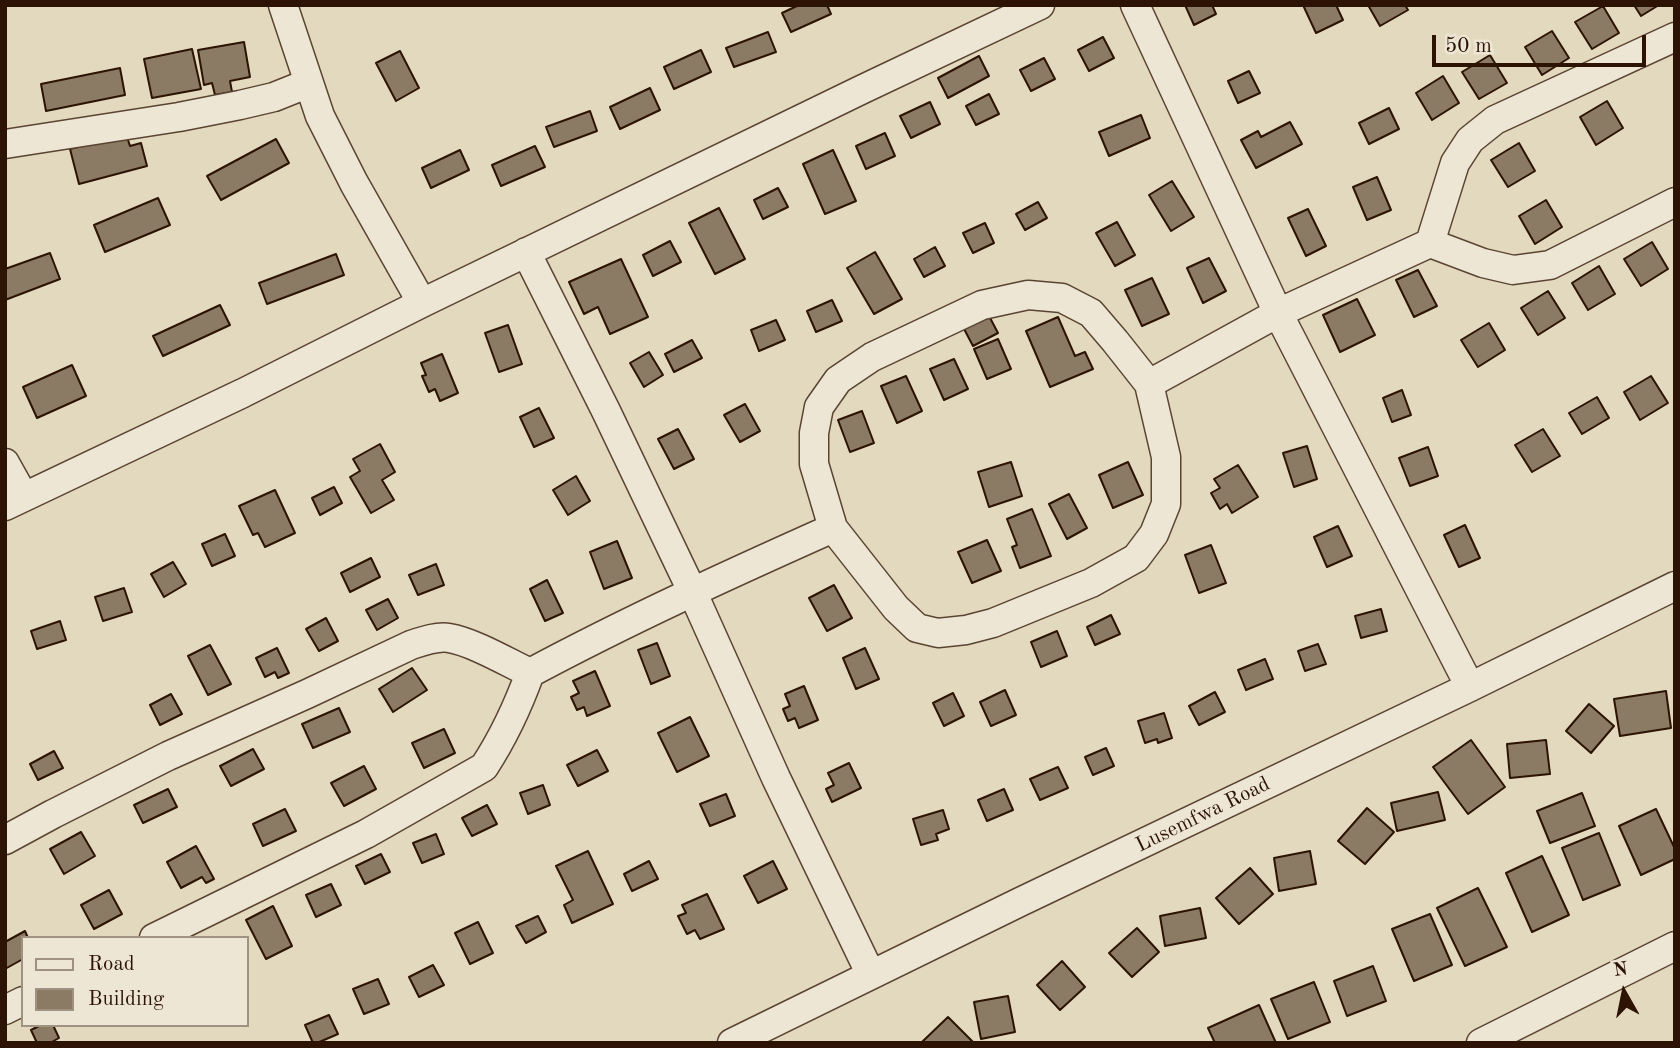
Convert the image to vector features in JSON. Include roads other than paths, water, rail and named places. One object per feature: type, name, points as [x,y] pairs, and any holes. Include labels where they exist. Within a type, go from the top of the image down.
[{"type":"street","points":[[283,5],[320,116],[348,172],[422,303]]},
{"type":"street","points":[[5,463],[15,502],[1040,5]]},
{"type":"street","points":[[1135,5],[1278,313],[1470,687]]},
{"type":"street","points":[[1430,243],[1455,163],[1471,140],[1495,120],[1675,37]]},
{"type":"street","points":[[5,144],[203,113],[274,97],[309,83]]},
{"type":"street","points":[[1149,384],[1278,313],[1430,243],[1483,263],[1513,270],[1550,265],[1675,202]]},
{"type":"street","points":[[526,252],[692,591],[776,778],[871,975]]},
{"type":"street","points":[[1027,295],[1062,298],[1091,313],[1149,384],[1166,457],[1166,504],[1154,534],[1136,558],[1091,583],[993,623],[966,631],[938,634],[917,628],[896,608],[833,528],[814,464],[814,433],[819,407],[838,380],[872,357],[982,305],[1027,295]]},
{"type":"street","points":[[158,936],[366,834],[484,767],[519,702],[530,673],[604,633],[833,528]]},
{"type":"street","name":"Lusemfwa Road","points":[[732,1043],[1675,586]]},
{"type":"street","points":[[5,840],[168,756],[411,645],[447,638],[470,645],[530,673]]},
{"type":"street","points":[[1481,1043],[1675,946]]},
{"type":"street","points":[[5,1010],[21,1002]]}]
